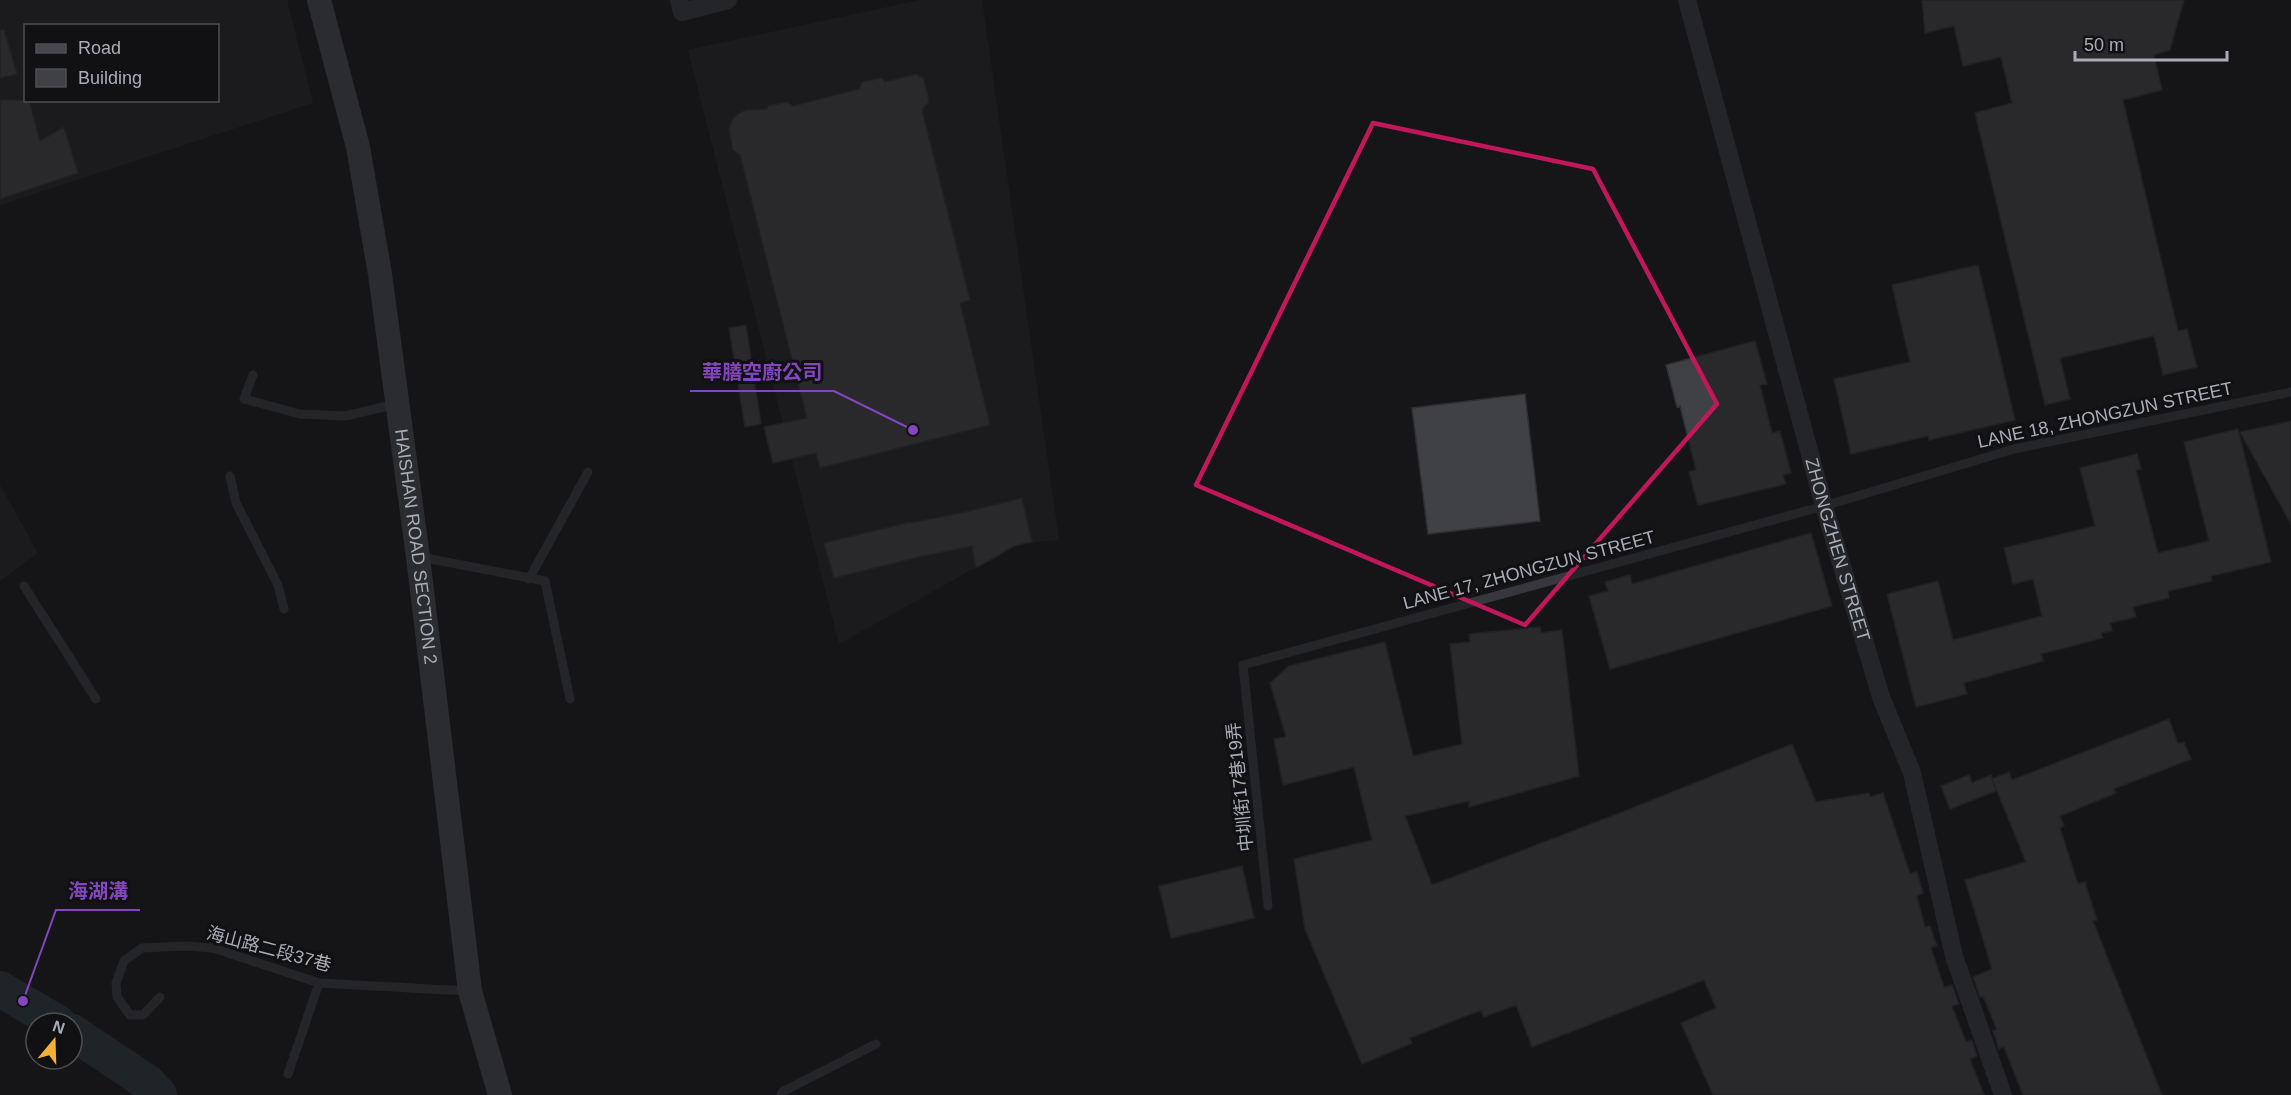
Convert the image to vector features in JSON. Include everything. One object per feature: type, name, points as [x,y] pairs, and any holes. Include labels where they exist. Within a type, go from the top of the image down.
[{"type":"main road","name":"HAISHAN ROAD SECTION 2","points":[[319,0],[358,147],[380,274],[418,557],[470,991],[500,1095]]},
{"type":"street","points":[[679,0],[682,12],[728,0]]},
{"type":"street","name":"ZHONGZHEN STREET","points":[[1687,0],[1824,506],[1881,697],[1912,773],[1954,956],[2003,1095]]},
{"type":"lane","points":[[253,375],[244,399],[300,414],[345,416],[396,404]]},
{"type":"lane","name":"LANE 18, ZHONGZUN STREET","points":[[1824,506],[2014,449],[2291,392]]},
{"type":"lane","points":[[529,579],[588,472]]},
{"type":"lane","points":[[230,477],[236,503],[278,585],[284,609]]},
{"type":"lane","name":"LANE 17, ZHONGZUN STREET","points":[[1243,665],[1824,506]]},
{"type":"lane","points":[[418,557],[545,581],[570,699]]},
{"type":"lane","points":[[24,586],[96,699]]},
{"type":"lane","name":"中圳街17巷19弄","points":[[1243,665],[1268,906]]},
{"type":"lane","name":"海山路二段37巷","points":[[160,997],[143,1015],[130,1015],[117,997],[116,983],[124,961],[142,948],[213,948],[319,983],[470,991]]},
{"type":"lane","points":[[288,1074],[319,983]]},
{"type":"lane","points":[[781,1095],[782,1092],[876,1044]]},
{"type":"highlighted area","points":[[1373,123],[1593,169],[1717,404],[1525,625],[1196,485]]},
{"type":"shaded area","points":[[0,0],[287,0],[313,103],[0,205]]},
{"type":"shaded area","points":[[920,0],[982,0],[1059,540],[1014,546],[839,644],[688,50]]},
{"type":"shaded area","points":[[0,485],[38,553],[0,581]]},
{"type":"building","points":[[1922,0],[2184,0],[2170,50],[2154,55],[2162,90],[2123,100],[2178,331],[2187,329],[2197,367],[2163,375],[2154,336],[2060,358],[2070,399],[2045,405],[1975,113],[2012,103],[2001,57],[1963,66],[1954,26],[1925,33]]},
{"type":"building","points":[[0,30],[4,30],[17,74],[0,78]]},
{"type":"building","points":[[916,74],[924,79],[929,102],[922,110],[970,300],[960,303],[990,425],[820,468],[816,453],[773,463],[764,427],[807,418],[740,155],[733,150],[729,130],[732,120],[746,110],[767,109],[768,106],[787,102],[793,106],[859,89],[862,82],[882,78],[885,82]]},
{"type":"building","points":[[0,100],[24,100],[24,102],[30,102],[40,141],[64,127],[78,173],[0,199]]},
{"type":"building","points":[[1978,265],[2015,420],[1929,440],[1928,436],[1851,454],[1834,379],[1910,362],[1892,285]]},
{"type":"building","points":[[746,325],[761,424],[745,427],[729,328]]},
{"type":"building","points":[[1755,341],[1767,384],[1760,385],[1772,433],[1780,431],[1791,473],[1783,475],[1786,484],[1698,505],[1689,472],[1696,470],[1680,406],[1677,407],[1666,365]]},
{"type":"building","points":[[1525,394],[1540,521],[1428,534],[1412,408]]},
{"type":"building","points":[[2291,421],[2291,524],[2240,432]]},
{"type":"building","points":[[2238,429],[2271,562],[2211,576],[2212,581],[2168,591],[2169,598],[2133,607],[2136,617],[2110,623],[2112,631],[2101,633],[2103,638],[2041,654],[2043,661],[1964,683],[1967,694],[1916,707],[1887,594],[1938,581],[1953,640],[2042,616],[2033,579],[2013,584],[2004,548],[2095,526],[2080,468],[2137,454],[2141,469],[2136,470],[2158,553],[2209,541],[2184,442]]},
{"type":"building","points":[[1022,498],[1032,542],[1014,546],[976,568],[972,546],[834,578],[824,543]]},
{"type":"building","points":[[1811,533],[1832,606],[1610,669],[1589,596],[1608,591],[1605,582],[1630,575],[1632,584]]},
{"type":"building","points":[[1540,627],[1541,633],[1562,630],[1579,776],[1469,807],[1469,801],[1405,816],[1432,885],[1792,744],[1816,802],[1869,793],[1870,797],[1883,793],[1910,874],[1917,872],[1923,893],[1917,896],[1925,927],[1930,926],[1937,946],[1931,948],[1944,987],[1952,985],[1959,1004],[1952,1006],[1966,1042],[1972,1040],[1977,1056],[1970,1059],[1984,1095],[1713,1095],[1681,1023],[1716,1008],[1704,980],[1532,1047],[1516,1005],[1484,1017],[1481,1010],[1410,1038],[1412,1043],[1362,1064],[1305,929],[1294,859],[1372,840],[1354,767],[1283,785],[1274,739],[1286,737],[1270,683],[1289,666],[1385,642],[1413,756],[1462,744],[1450,644],[1470,642],[1469,634]]},
{"type":"building","points":[[2169,719],[2178,744],[2184,742],[2191,759],[2114,789],[2116,793],[2060,816],[2064,826],[2060,828],[2078,884],[2085,882],[2097,920],[2093,921],[2162,1095],[2023,1095],[2004,1047],[1999,1049],[1993,1031],[1997,1030],[1983,996],[1980,997],[1973,977],[1992,969],[1965,880],[2026,862],[1992,779],[2009,772],[2012,780]]},
{"type":"building","points":[[1969,775],[1972,783],[1991,775],[1996,791],[1950,809],[1941,786]]},
{"type":"building","points":[[1242,866],[1254,918],[1171,938],[1159,886]]},
{"type":"waterway","points":[[0,989],[38,1011]]},
{"type":"waterway","points":[[84,1040],[148,1083],[159,1095]]},
{"type":"place","name":"華膳空廚公司","points":[[913,430]]},
{"type":"place","name":"海湖溝","points":[[23,1001]]}]
